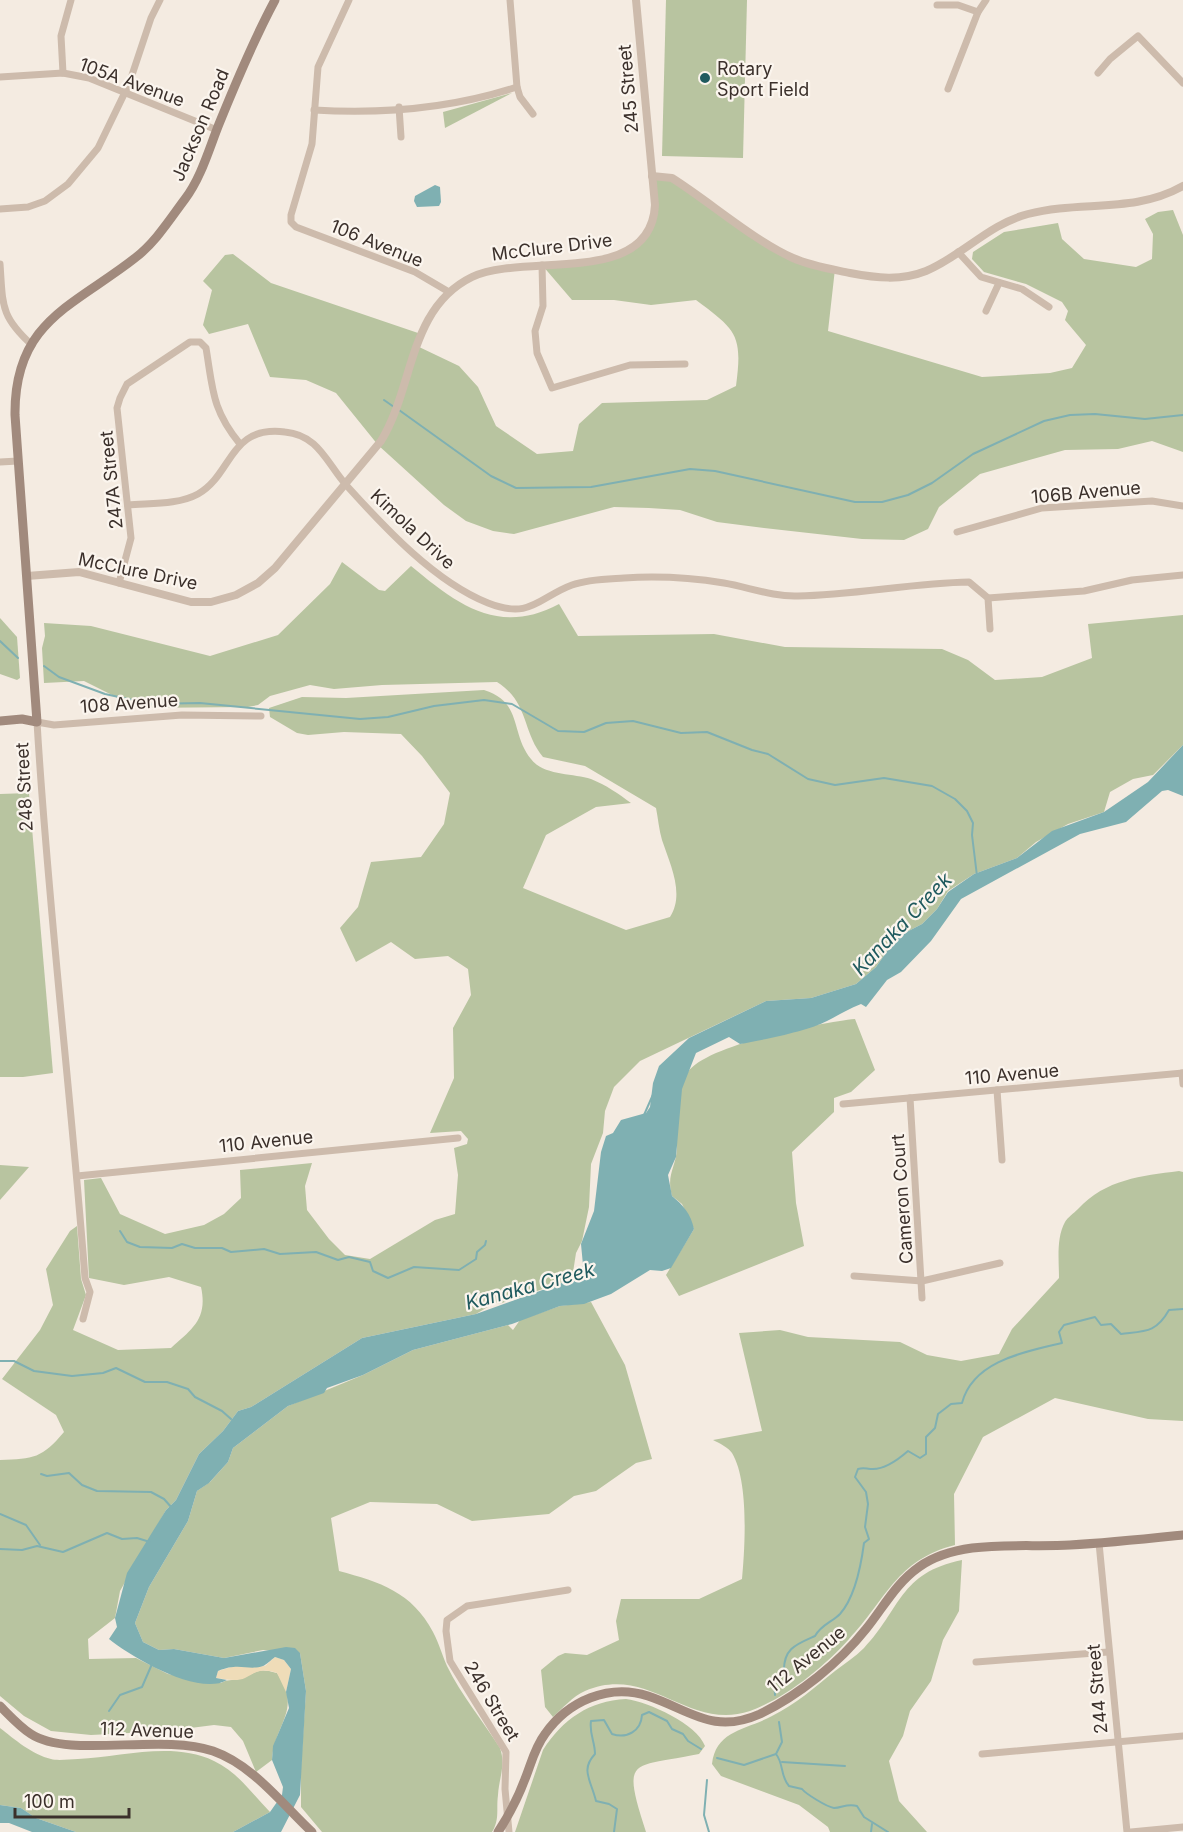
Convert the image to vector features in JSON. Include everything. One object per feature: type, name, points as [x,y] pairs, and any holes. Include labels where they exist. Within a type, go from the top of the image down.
[{"type":"main road","name":"Jackson Road","points":[[32,345],[60,310],[135,258],[151,242],[189,193],[249,50],[275,0]]},
{"type":"main road","name":"248 Street","points":[[32,345],[20,372],[15,398],[37,722]]},
{"type":"main road","name":"108 Avenue","points":[[0,722],[22,719],[37,722]]},
{"type":"main road","name":"112 Avenue","points":[[498,1832],[508,1818],[546,1733],[567,1711],[586,1698],[601,1694],[640,1694],[709,1721],[732,1722],[749,1718],[784,1700],[837,1660],[861,1636],[903,1581],[930,1561],[949,1553],[973,1550],[1099,1543],[1183,1535]]},
{"type":"main road","name":"112 Avenue","points":[[0,1706],[31,1734],[55,1743],[168,1744],[213,1751],[246,1770],[312,1832]]},
{"type":"street","points":[[63,74],[61,36],[71,0]]},
{"type":"street","points":[[0,209],[36,205],[68,184],[98,148],[126,92],[151,18],[160,0]]},
{"type":"street","points":[[349,0],[320,58],[314,110],[357,111],[475,100],[517,87]]},
{"type":"street","points":[[510,0],[517,87],[520,97],[533,114]]},
{"type":"street","name":"245 Street","points":[[636,0],[652,176]]},
{"type":"street","points":[[948,89],[978,12],[986,0]]},
{"type":"street","points":[[937,5],[958,5],[978,12]]},
{"type":"street","points":[[1098,73],[1110,59],[1138,36],[1183,83]]},
{"type":"street","name":"105A Avenue","points":[[0,77],[63,74],[89,78],[217,130]]},
{"type":"street","points":[[399,107],[401,137]]},
{"type":"street","name":"106 Avenue","points":[[314,110],[312,144],[291,215],[293,225],[415,272],[448,292]]},
{"type":"street","points":[[652,176],[672,177],[777,249],[806,262],[860,275],[890,278],[926,271],[997,226],[1022,216],[1045,210],[1139,203],[1183,186]]},
{"type":"street","name":"McClure Drive","points":[[27,576],[79,572],[191,602],[222,600],[241,593],[270,573],[386,432],[426,322],[448,292],[487,271],[610,259],[636,246],[646,234],[654,218],[652,176]]},
{"type":"street","points":[[958,252],[976,273],[1032,293],[1049,307]]},
{"type":"street","points":[[0,264],[5,313],[11,326],[32,345]]},
{"type":"street","points":[[542,265],[543,306],[535,331],[537,354],[552,388],[630,365],[685,364]]},
{"type":"street","points":[[986,311],[999,283]]},
{"type":"street","name":"247A Street","points":[[119,583],[131,538],[117,408],[128,384],[190,342],[200,342],[206,348],[214,401],[223,423],[240,444]]},
{"type":"street","name":"Kimola Drive","points":[[128,505],[176,501],[196,495],[204,490],[240,444],[258,434],[271,432],[301,435],[322,450],[345,484],[444,580],[477,598],[502,607],[517,609],[535,605],[576,583],[623,578],[714,582],[798,596],[969,582],[988,598]]},
{"type":"street","points":[[0,462],[18,461]]},
{"type":"street","name":"106B Avenue","points":[[957,532],[1042,508],[1152,501],[1183,506]]},
{"type":"street","points":[[990,629],[988,598],[1084,591],[1132,580],[1183,575]]},
{"type":"street","name":"108 Avenue","points":[[37,722],[54,725],[193,715],[261,717]]},
{"type":"street","name":"248 Street","points":[[37,722],[44,847],[85,1278],[90,1292],[83,1319]]},
{"type":"street","points":[[1183,1073],[1183,1084]]},
{"type":"street","name":"110 Avenue","points":[[843,1104],[1183,1073]]},
{"type":"street","points":[[996,1090],[1002,1160]]},
{"type":"street","name":"Cameron Court","points":[[910,1098],[922,1298]]},
{"type":"street","name":"110 Avenue","points":[[77,1176],[458,1138]]},
{"type":"street","points":[[854,1276],[922,1281],[1000,1263]]},
{"type":"street","name":"244 Street","points":[[1099,1543],[1117,1742],[1129,1832]]},
{"type":"street","name":"246 Street","points":[[508,1818],[505,1790],[506,1752],[450,1660],[446,1631],[447,1620],[467,1606],[568,1590]]},
{"type":"street","points":[[976,1662],[1108,1652]]},
{"type":"street","points":[[982,1754],[1183,1736]]},
{"type":"street","points":[[508,1818],[509,1832]]},
{"type":"street","points":[[1129,1832],[1183,1827]]},
{"type":"green space","name":"Rotary Sport Field","points":[[666,0],[747,0],[743,158],[662,156]]},
{"type":"green space","points":[[512,93],[445,128],[443,112]]},
{"type":"green space","points":[[652,176],[669,176],[783,253],[835,269],[828,331],[982,377],[1050,373],[1072,368],[1086,345],[1065,320],[1068,311],[1062,302],[1026,284],[984,272],[972,259],[973,252],[1004,232],[1058,223],[1062,239],[1084,259],[1136,267],[1152,259],[1153,234],[1145,219],[1158,212],[1173,210],[1183,235],[1183,452],[1152,441],[1118,449],[1065,450],[980,474],[939,507],[928,529],[904,540],[862,539],[717,522],[680,510],[614,507],[514,534],[493,531],[466,521],[444,505],[378,445],[336,393],[306,380],[270,377],[248,324],[209,334],[203,325],[212,290],[203,281],[225,255],[233,254],[271,283],[421,334],[417,346],[459,366],[478,387],[496,426],[537,454],[573,451],[579,424],[602,403],[707,400],[736,386],[738,355],[734,335],[720,319],[696,300],[651,305],[614,300],[572,300],[542,265],[619,256],[651,226]]},
{"type":"green space","points":[[342,562],[379,590],[385,591],[411,566],[463,604],[480,612],[498,616],[517,617],[537,613],[559,604],[578,636],[714,634],[785,647],[942,649],[968,660],[995,680],[1042,677],[1092,658],[1088,624],[1183,615],[1183,745],[1153,775],[1133,779],[1110,792],[1104,812],[1068,824],[1036,842],[1017,858],[974,874],[948,891],[937,909],[922,924],[897,937],[876,967],[856,984],[811,998],[766,1001],[640,1061],[614,1087],[605,1111],[603,1133],[591,1164],[589,1207],[582,1241],[576,1253],[572,1279],[499,1304],[496,1302],[476,1314],[362,1338],[251,1407],[238,1411],[223,1431],[199,1454],[176,1500],[166,1510],[120,1591],[115,1618],[88,1639],[89,1659],[136,1658],[168,1674],[221,1683],[264,1670],[277,1673],[287,1697],[285,1717],[277,1736],[272,1760],[256,1772],[243,1741],[231,1727],[214,1725],[167,1731],[91,1735],[51,1731],[24,1716],[0,1696],[0,1460],[29,1458],[43,1452],[64,1432],[56,1415],[2,1379],[40,1330],[53,1305],[46,1269],[70,1231],[77,1226],[81,1279],[86,1295],[73,1330],[118,1350],[171,1348],[192,1329],[200,1315],[203,1298],[201,1287],[169,1277],[124,1285],[89,1278],[84,1180],[101,1178],[120,1214],[165,1234],[204,1225],[224,1214],[241,1198],[240,1170],[312,1163],[305,1186],[307,1210],[329,1239],[345,1255],[370,1259],[435,1220],[455,1214],[458,1175],[454,1148],[467,1144],[468,1139],[461,1131],[430,1133],[454,1078],[453,1028],[471,995],[468,969],[448,956],[415,959],[391,942],[356,962],[340,928],[358,907],[371,862],[421,857],[444,824],[450,793],[422,756],[401,734],[344,732],[308,735],[297,733],[270,717],[269,708],[302,697],[346,698],[484,690],[496,695],[505,702],[510,710],[525,749],[537,764],[551,771],[591,779],[631,803],[596,807],[546,835],[523,888],[626,930],[670,917],[676,899],[675,879],[661,836],[656,808],[585,766],[543,757],[531,738],[515,699],[497,682],[382,685],[334,689],[310,685],[270,696],[258,705],[248,707],[138,708],[84,681],[44,683],[42,648],[45,636],[44,623],[91,626],[210,656],[278,635],[330,584]]},
{"type":"green space","points":[[0,618],[17,637],[20,678],[17,680],[0,674]]},
{"type":"green space","points":[[29,793],[53,1073],[0,1077],[0,794]]},
{"type":"green space","points":[[855,1019],[875,1070],[851,1092],[834,1098],[834,1112],[792,1152],[796,1203],[804,1246],[679,1296],[666,1275],[694,1229],[682,1204],[672,1196],[670,1188],[677,1148],[680,1098],[688,1072],[699,1062],[740,1044],[792,1030]]},
{"type":"green space","points":[[0,1165],[29,1167],[0,1200]]},
{"type":"green space","points":[[1183,1172],[1183,1421],[1148,1419],[1055,1398],[983,1437],[954,1494],[955,1545],[935,1552],[905,1571],[839,1650],[804,1681],[764,1705],[750,1711],[728,1715],[707,1713],[629,1685],[608,1685],[581,1693],[553,1717],[545,1707],[541,1670],[565,1653],[587,1655],[619,1640],[616,1621],[621,1599],[699,1599],[742,1579],[744,1514],[741,1480],[732,1453],[713,1440],[762,1431],[739,1333],[780,1330],[808,1337],[900,1342],[927,1355],[961,1361],[999,1354],[1012,1329],[1059,1278],[1060,1235],[1069,1217],[1089,1199],[1112,1185],[1138,1177]]},
{"type":"green space","points":[[591,1302],[625,1365],[652,1459],[636,1463],[596,1491],[574,1496],[549,1514],[472,1521],[437,1504],[370,1502],[331,1518],[339,1571],[394,1591],[415,1607],[433,1632],[447,1666],[459,1687],[500,1748],[502,1766],[497,1818],[492,1832],[322,1832],[301,1807],[306,1691],[300,1653],[263,1650],[224,1658],[174,1649],[159,1650],[143,1642],[135,1623],[149,1587],[188,1521],[197,1491],[210,1482],[228,1462],[233,1448],[288,1406],[363,1375],[413,1350],[508,1325],[513,1330],[520,1320],[560,1306]]},
{"type":"green space","points":[[962,1560],[959,1611],[943,1640],[931,1681],[910,1711],[903,1736],[889,1761],[899,1801],[927,1832],[830,1832],[828,1827],[799,1805],[721,1776],[712,1764],[719,1744],[734,1732],[772,1716],[805,1695],[864,1648],[913,1583],[941,1566]]},
{"type":"green space","points":[[626,1699],[659,1709],[683,1722],[693,1730],[705,1746],[699,1754],[659,1761],[638,1769],[634,1777],[634,1789],[646,1832],[515,1832],[543,1750],[559,1729],[578,1714],[600,1703]]},
{"type":"green space","points":[[0,1728],[31,1750],[54,1760],[164,1751],[198,1755],[230,1771],[270,1812],[233,1832],[76,1832],[36,1818],[21,1808],[0,1805]]},
{"type":"sand","points":[[275,1657],[284,1660],[291,1669],[286,1692],[277,1673],[272,1671],[260,1671],[238,1680],[216,1678],[218,1671],[238,1665],[265,1666]]},
{"type":"water","points":[[435,185],[440,187],[439,206],[417,207],[414,201],[415,196]]},
{"type":"water","points":[[1183,745],[1183,796],[1168,790],[1162,791],[1126,822],[1080,834],[961,899],[931,941],[901,972],[887,980],[866,1007],[861,1004],[819,1025],[773,1038],[740,1044],[729,1037],[696,1053],[682,1089],[676,1157],[668,1175],[672,1196],[686,1210],[694,1229],[671,1268],[662,1271],[650,1270],[611,1294],[584,1304],[560,1306],[512,1324],[413,1350],[363,1375],[327,1388],[324,1393],[288,1406],[233,1448],[228,1462],[209,1483],[197,1491],[188,1521],[149,1587],[135,1623],[143,1642],[159,1650],[174,1649],[224,1658],[286,1647],[295,1648],[300,1653],[306,1691],[300,1795],[281,1832],[233,1832],[270,1812],[282,1795],[283,1787],[272,1760],[273,1746],[289,1708],[286,1692],[291,1669],[284,1660],[275,1657],[263,1666],[232,1667],[218,1671],[216,1678],[227,1680],[215,1684],[200,1683],[166,1673],[109,1639],[117,1627],[115,1618],[127,1573],[166,1510],[176,1500],[199,1454],[223,1431],[238,1411],[251,1407],[362,1338],[476,1314],[581,1276],[583,1265],[581,1244],[594,1211],[601,1152],[606,1136],[613,1133],[621,1120],[646,1113],[650,1107],[653,1083],[659,1066],[689,1038],[766,1001],[811,998],[856,984],[876,967],[897,937],[922,924],[937,909],[948,892],[974,874],[1017,858],[1052,831],[1104,812],[1148,782]]},
{"type":"water","points":[[0,1805],[21,1808],[36,1818],[76,1832],[32,1832],[9,1823],[0,1823]]},
{"type":"waterway","points":[[384,400],[394,407]]},
{"type":"waterway","points":[[399,410],[491,476],[516,488],[591,487],[690,469],[715,471],[855,502],[882,502],[908,495],[932,483],[973,454],[1044,421],[1070,415],[1095,414],[1145,419],[1183,415]]},
{"type":"waterway","points":[[0,641],[18,658]]},
{"type":"waterway","points":[[44,666],[59,677],[105,694],[151,704],[200,703],[360,719],[388,717],[434,706],[484,700],[512,704],[558,731],[584,732],[606,723],[633,721],[681,733],[707,732],[768,754],[808,779],[835,785],[884,778],[932,786],[955,799],[967,811],[973,823],[972,835],[977,876]]},
{"type":"waterway","name":"Kanaka Creek","points":[[644,1115],[655,1090]]},
{"type":"waterway","points":[[120,1231],[127,1242],[140,1247],[172,1248],[182,1244],[195,1248],[222,1248],[231,1252],[264,1249],[280,1254],[316,1252],[338,1260],[349,1257],[370,1262],[373,1271],[388,1278],[414,1267],[459,1270],[476,1259],[477,1252],[486,1241]]},
{"type":"waterway","points":[[775,1695],[774,1680],[784,1672],[786,1657],[792,1648],[815,1636],[820,1629],[840,1614],[850,1599],[859,1571],[864,1543],[869,1539],[865,1527],[868,1504],[866,1492],[855,1477],[858,1469],[883,1467],[908,1451],[920,1458],[926,1454],[926,1437],[935,1428],[938,1414],[951,1404],[962,1403],[977,1377],[1002,1361],[1032,1350],[1062,1343],[1059,1332],[1064,1325],[1095,1317],[1101,1325],[1111,1324],[1121,1334],[1137,1332],[1154,1327],[1169,1310],[1183,1309]]},
{"type":"waterway","points":[[0,1361],[14,1361],[34,1371],[72,1376],[103,1373],[116,1368],[145,1382],[167,1382],[188,1389],[195,1397],[222,1411],[231,1419]]},
{"type":"waterway","points":[[41,1474],[47,1476],[69,1473],[82,1485],[97,1491],[151,1492],[164,1499],[172,1508]]},
{"type":"waterway","points":[[0,1514],[26,1525],[40,1545]]},
{"type":"waterway","points":[[0,1549],[22,1550],[37,1546],[63,1552],[107,1533],[122,1539],[137,1538],[150,1542]]},
{"type":"waterway","points":[[109,1711],[120,1695],[142,1687],[152,1664]]},
{"type":"waterway","points":[[614,1832],[617,1809],[609,1804],[596,1801],[588,1776],[588,1765],[595,1754],[591,1721],[604,1720],[612,1734],[623,1735],[636,1729],[642,1715],[649,1712],[667,1721],[672,1729],[683,1734],[688,1741],[701,1749]]},
{"type":"waterway","points":[[717,1758],[744,1765],[776,1754],[782,1742],[779,1722]]},
{"type":"waterway","points":[[776,1754],[789,1786],[802,1789],[817,1800],[834,1808],[857,1806],[864,1817],[888,1832]]},
{"type":"waterway","points":[[782,1762],[845,1766]]},
{"type":"waterway","points":[[707,1780],[704,1815],[709,1832]]},
{"type":"waterway","points":[[871,1832],[872,1824]]},
{"type":"place","name":"Rotary Sport Field","points":[[705,78]]}]
